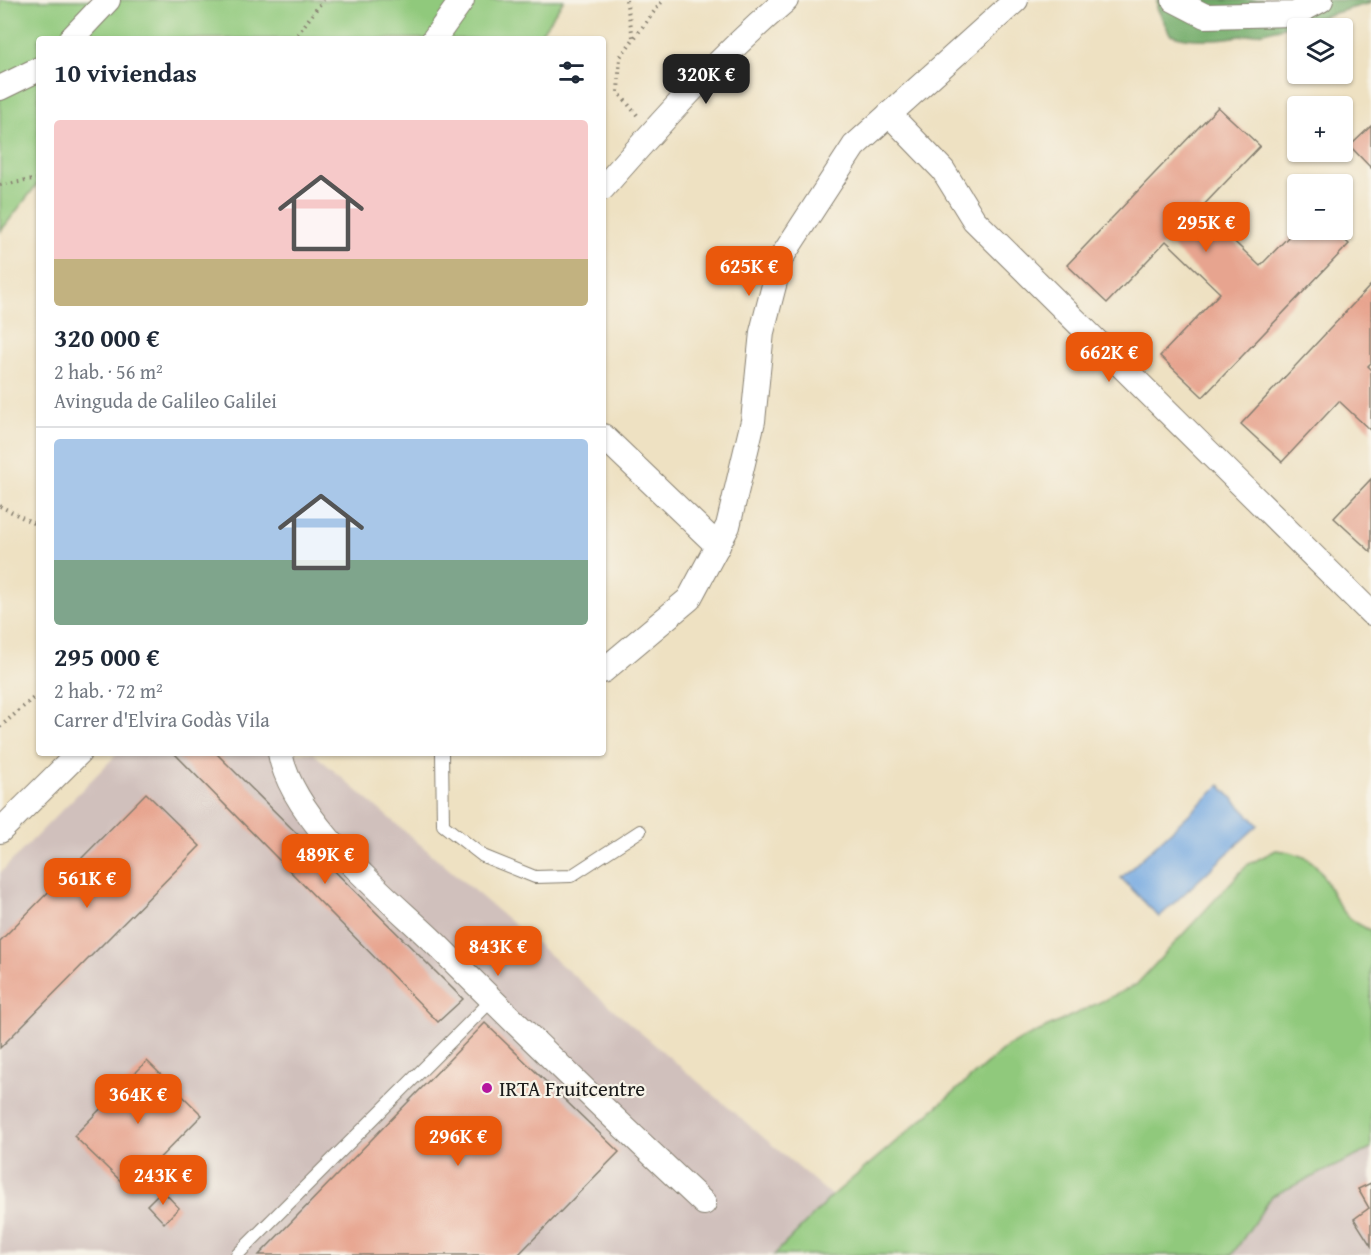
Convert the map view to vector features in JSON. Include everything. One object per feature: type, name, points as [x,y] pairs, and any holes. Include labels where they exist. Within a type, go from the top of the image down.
[{"type":"street","points":[[74,36],[108,0]]},
{"type":"street","points":[[436,36],[462,0]]},
{"type":"street","points":[[606,184],[651,132],[744,36],[786,0]]},
{"type":"street","points":[[606,668],[689,599],[728,526],[753,421],[762,332],[781,258],[854,146],[1016,0]]},
{"type":"street","points":[[1174,0],[1205,16],[1295,14],[1321,0]]},
{"type":"street","points":[[0,88],[36,70]]},
{"type":"street","points":[[889,114],[943,170],[974,220],[1371,613]]},
{"type":"street","points":[[606,439],[718,546]]},
{"type":"street","points":[[0,831],[76,756]]},
{"type":"street","points":[[281,756],[292,790],[308,813],[347,857],[491,1001],[704,1203]]},
{"type":"lane","points":[[442,756],[443,825],[483,856],[535,877],[571,876],[640,831]]},
{"type":"lane","points":[[237,1255],[491,1001]]},
{"type":"path","points":[[296,36],[323,0]]},
{"type":"path","points":[[626,0],[633,38]]},
{"type":"path","points":[[651,132],[618,92],[620,57],[663,0]]},
{"type":"path","points":[[0,185],[36,179]]},
{"type":"path","points":[[0,506],[36,524]]},
{"type":"path","points":[[1,725],[36,696]]},
{"type":"shaded area","points":[[115,756],[317,756],[832,1196],[774,1255],[0,1255],[0,873]]},
{"type":"shaded area","points":[[1371,1149],[1371,1255],[1232,1255],[1272,1196]]},
{"type":"green space","points":[[0,0],[564,0],[539,36],[36,36],[36,186],[0,232]]},
{"type":"green space","points":[[1157,0],[1371,0],[1371,3],[1319,18],[1287,18],[1287,26],[1215,39],[1191,39],[1170,34],[1157,8]]},
{"type":"green space","points":[[1276,850],[1293,853],[1314,864],[1347,915],[1371,931],[1371,1149],[1272,1196],[1232,1255],[774,1255],[832,1196],[1008,1046],[1136,985],[1247,865]]},
{"type":"water","points":[[1220,785],[1258,825],[1159,917],[1121,878]]},
{"type":"building","points":[[1218,107],[1260,146],[1200,209],[1260,266],[1287,238],[1345,240],[1349,244],[1203,397],[1160,356],[1220,293],[1166,241],[1107,303],[1067,265]]},
{"type":"building","points":[[1371,126],[1371,168],[1353,149],[1353,143]]},
{"type":"building","points":[[1371,285],[1371,363],[1368,366],[1371,369],[1371,431],[1339,401],[1282,462],[1241,424]]},
{"type":"building","points":[[1371,479],[1371,552],[1334,518]]},
{"type":"building","points":[[177,756],[219,756],[463,999],[438,1022]]},
{"type":"building","points":[[146,793],[200,846],[0,1048],[0,941]]},
{"type":"building","name":"IRTA Fruitcentre","points":[[485,1023],[619,1152],[518,1255],[259,1255]]},
{"type":"building","points":[[147,1061],[202,1115],[129,1189],[74,1136]]},
{"type":"building","points":[[1371,1183],[1371,1246],[1354,1219],[1369,1208],[1358,1189]]},
{"type":"building","points":[[162,1190],[179,1208],[164,1223],[147,1205]]},
{"type":"place","name":"IRTA Fruitcentre","points":[[487,1088]]}]
